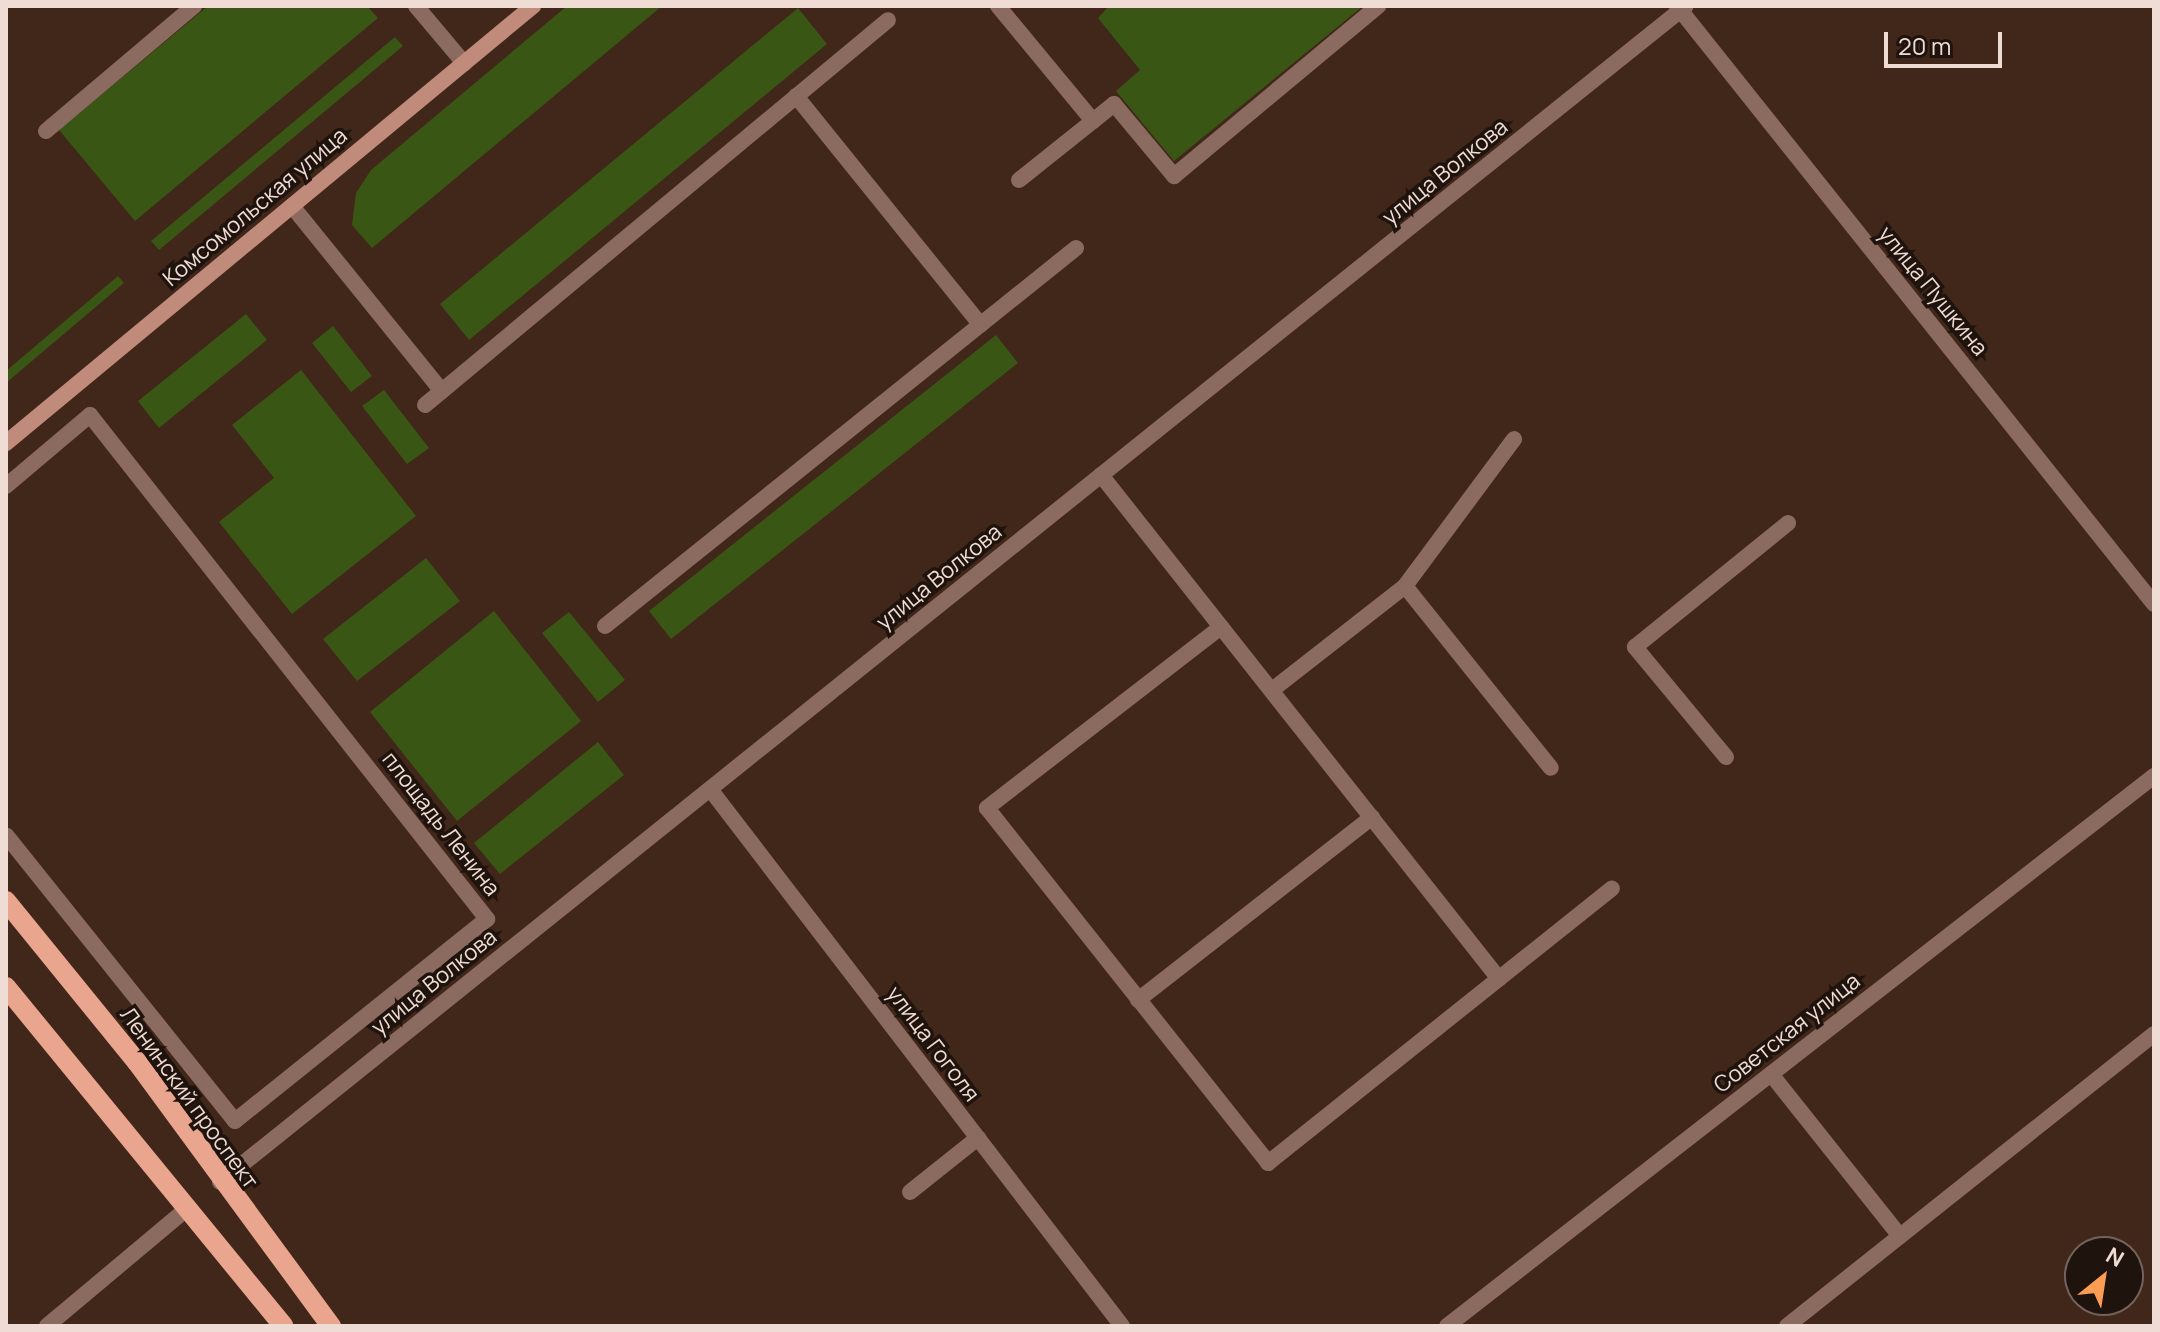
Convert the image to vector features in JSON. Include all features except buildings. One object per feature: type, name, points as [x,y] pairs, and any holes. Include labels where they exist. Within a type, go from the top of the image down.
[{"type":"main road","name":"Комсомольская улица","points":[[6,443],[533,6]]},
{"type":"main road","name":"Ленинский проспект","points":[[6,901],[137,1062],[220,1182],[331,1326]]},
{"type":"main road","points":[[6,987],[189,1207],[283,1326]]},
{"type":"street","points":[[46,131],[194,6]]},
{"type":"street","points":[[416,6],[464,63]]},
{"type":"street","points":[[998,6],[1093,121]]},
{"type":"street","points":[[1019,180],[1114,104],[1174,176],[1378,6]]},
{"type":"street","name":"улица Волкова","points":[[220,1182],[1681,7]]},
{"type":"street","name":"улица Пушкина","points":[[1681,7],[2154,604]]},
{"type":"street","points":[[425,405],[888,20]]},
{"type":"street","points":[[796,96],[981,325]]},
{"type":"street","points":[[292,206],[442,391]]},
{"type":"street","points":[[605,626],[1076,248]]},
{"type":"street","name":"площадь Ленина","points":[[6,486],[90,415],[487,919],[235,1121],[6,835]]},
{"type":"street","points":[[1272,690],[1405,586],[1514,439]]},
{"type":"street","points":[[1101,475],[1499,979]]},
{"type":"street","points":[[1726,757],[1635,647],[1788,523]]},
{"type":"street","points":[[1405,586],[1551,768]]},
{"type":"street","points":[[1221,627],[987,808],[1268,1163],[1612,888]]},
{"type":"street","name":"Советская улица","points":[[1447,1326],[2154,776]]},
{"type":"street","name":"улица Гоголя","points":[[710,789],[1122,1326]]},
{"type":"street","points":[[1138,1000],[1372,817]]},
{"type":"street","points":[[1787,1326],[2154,1034]]},
{"type":"street","points":[[1771,1074],[1900,1236]]},
{"type":"street","points":[[910,1192],[978,1138]]},
{"type":"street","points":[[47,1326],[189,1207]]},
{"type":"green space","points":[[208,6],[367,6],[378,18],[135,221],[59,130]]},
{"type":"green space","points":[[567,6],[662,6],[372,248],[352,225],[356,193],[371,170]]},
{"type":"green space","points":[[1109,6],[1363,6],[1174,161],[1116,91],[1140,70],[1098,18]]},
{"type":"green space","points":[[798,8],[827,44],[469,340],[440,304]]},
{"type":"green space","points":[[395,37],[403,46],[159,250],[151,241]]},
{"type":"green space","points":[[118,276],[124,283],[6,383],[6,371]]},
{"type":"green space","points":[[246,314],[267,340],[159,428],[138,401]]},
{"type":"green space","points":[[333,326],[372,376],[351,392],[312,343]]},
{"type":"green space","points":[[996,335],[1018,363],[671,639],[649,611]]},
{"type":"green space","points":[[301,370],[416,516],[292,614],[219,522],[274,478],[232,425]]},
{"type":"green space","points":[[384,390],[429,448],[407,464],[362,406]]},
{"type":"green space","points":[[426,558],[460,601],[357,681],[323,639]]},
{"type":"green space","points":[[494,611],[581,721],[457,821],[370,712]]},
{"type":"green space","points":[[569,612],[625,680],[598,702],[542,633]]},
{"type":"green space","points":[[598,742],[624,775],[500,874],[474,843]]}]
